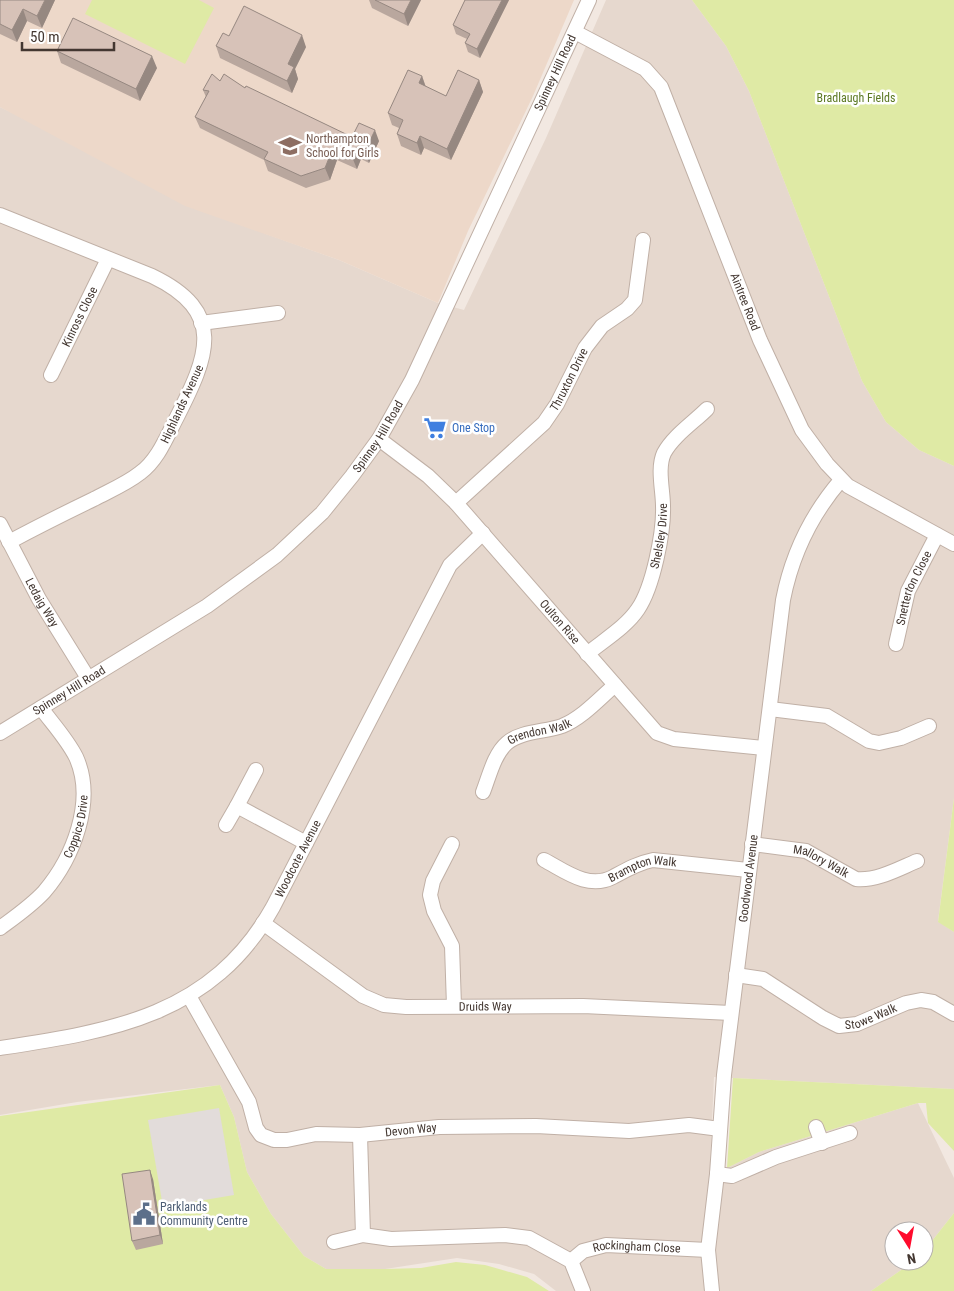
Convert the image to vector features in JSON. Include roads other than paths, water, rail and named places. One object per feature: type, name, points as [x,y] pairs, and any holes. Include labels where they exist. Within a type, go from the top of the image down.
[{"type":"street","name":"Spinney Hill Road","points":[[0,733],[207,606],[277,555],[322,513],[379,440],[412,380],[590,0]]},
{"type":"street","name":"Aintree Road","points":[[575,32],[645,70],[661,87],[760,340],[780,387],[813,446],[841,480],[864,496],[954,544]]},
{"type":"street","name":"Highlands Avenue","points":[[0,215],[176,288],[190,301],[201,323],[204,354],[200,371],[164,444],[149,466],[128,481],[9,542]]},
{"type":"street","name":"Thruxton Drive","points":[[456,503],[544,423],[585,348],[602,326],[627,309],[635,300],[643,240]]},
{"type":"street","name":"Kinross Close","points":[[51,375],[108,259]]},
{"type":"street","points":[[201,323],[278,313]]},
{"type":"street","name":"Shelsley Drive","points":[[588,654],[628,620],[641,604],[654,565],[662,531],[661,467],[664,454],[707,409]]},
{"type":"street","name":"Oulton Rise","points":[[379,440],[428,476],[456,503],[657,733],[674,739],[764,748]]},
{"type":"street","name":"Goodwood Avenue","points":[[712,1291],[708,1250],[717,1174],[724,1074],[783,600],[790,566],[818,509],[841,480]]},
{"type":"street","name":"Ledaig Way","points":[[0,524],[39,599],[88,678]]},
{"type":"street","name":"Woodcote Avenue","points":[[0,1048],[114,1028],[144,1018],[189,996],[224,970],[245,948],[263,923],[306,843],[450,565],[483,533]]},
{"type":"street","name":"Snetterton Close","points":[[896,644],[908,590],[937,535]]},
{"type":"street","name":"Grendon Walk","points":[[483,792],[499,753],[507,742],[521,736],[555,728],[571,721],[615,686]]},
{"type":"street","name":"Coppice Drive","points":[[0,928],[43,892],[60,870],[72,843],[82,809],[82,778],[76,756],[41,708]]},
{"type":"street","points":[[770,708],[827,716],[869,742],[879,743],[901,738],[929,726]]},
{"type":"street","points":[[226,825],[256,770]]},
{"type":"street","points":[[236,806],[306,843]]},
{"type":"street","points":[[452,844],[433,882],[430,895],[434,912],[452,946],[454,1006]]},
{"type":"street","name":"Mallory Walk","points":[[752,844],[806,851],[856,879],[864,880],[878,877],[917,861]]},
{"type":"street","name":"Brampton Walk","points":[[544,860],[581,879],[594,883],[610,879],[638,864],[653,860],[748,870]]},
{"type":"street","name":"Druids Way","points":[[263,923],[354,991],[373,1002],[406,1007],[612,1007],[731,1013]]},
{"type":"street","name":"Stowe Walk","points":[[736,975],[763,979],[823,1018],[839,1026],[858,1024],[906,1003],[921,1000],[933,1002],[954,1014]]},
{"type":"street","name":"Devon Way","points":[[189,996],[249,1102],[256,1128],[261,1135],[274,1140],[287,1140],[316,1134],[360,1135],[439,1128],[536,1126],[629,1131],[689,1125],[720,1129]]},
{"type":"street","points":[[816,1127],[822,1143]]},
{"type":"street","points":[[717,1174],[732,1176],[776,1157],[850,1133]]},
{"type":"street","points":[[360,1135],[363,1235]]},
{"type":"street","points":[[334,1242],[363,1235],[391,1239],[486,1235],[529,1238],[571,1261],[583,1291]]},
{"type":"street","name":"Rockingham Close","points":[[571,1261],[583,1251],[606,1245],[708,1250]]},
{"type":"place","name":"Northampton School for Girls","points":[[290,146]]},
{"type":"place","name":"One Stop","points":[[435,428]]},
{"type":"place","name":"Parklands Community Centre","points":[[144,1214]]},
{"type":"park label","name":"Bradlaugh Fields","points":[[856,98]]}]
